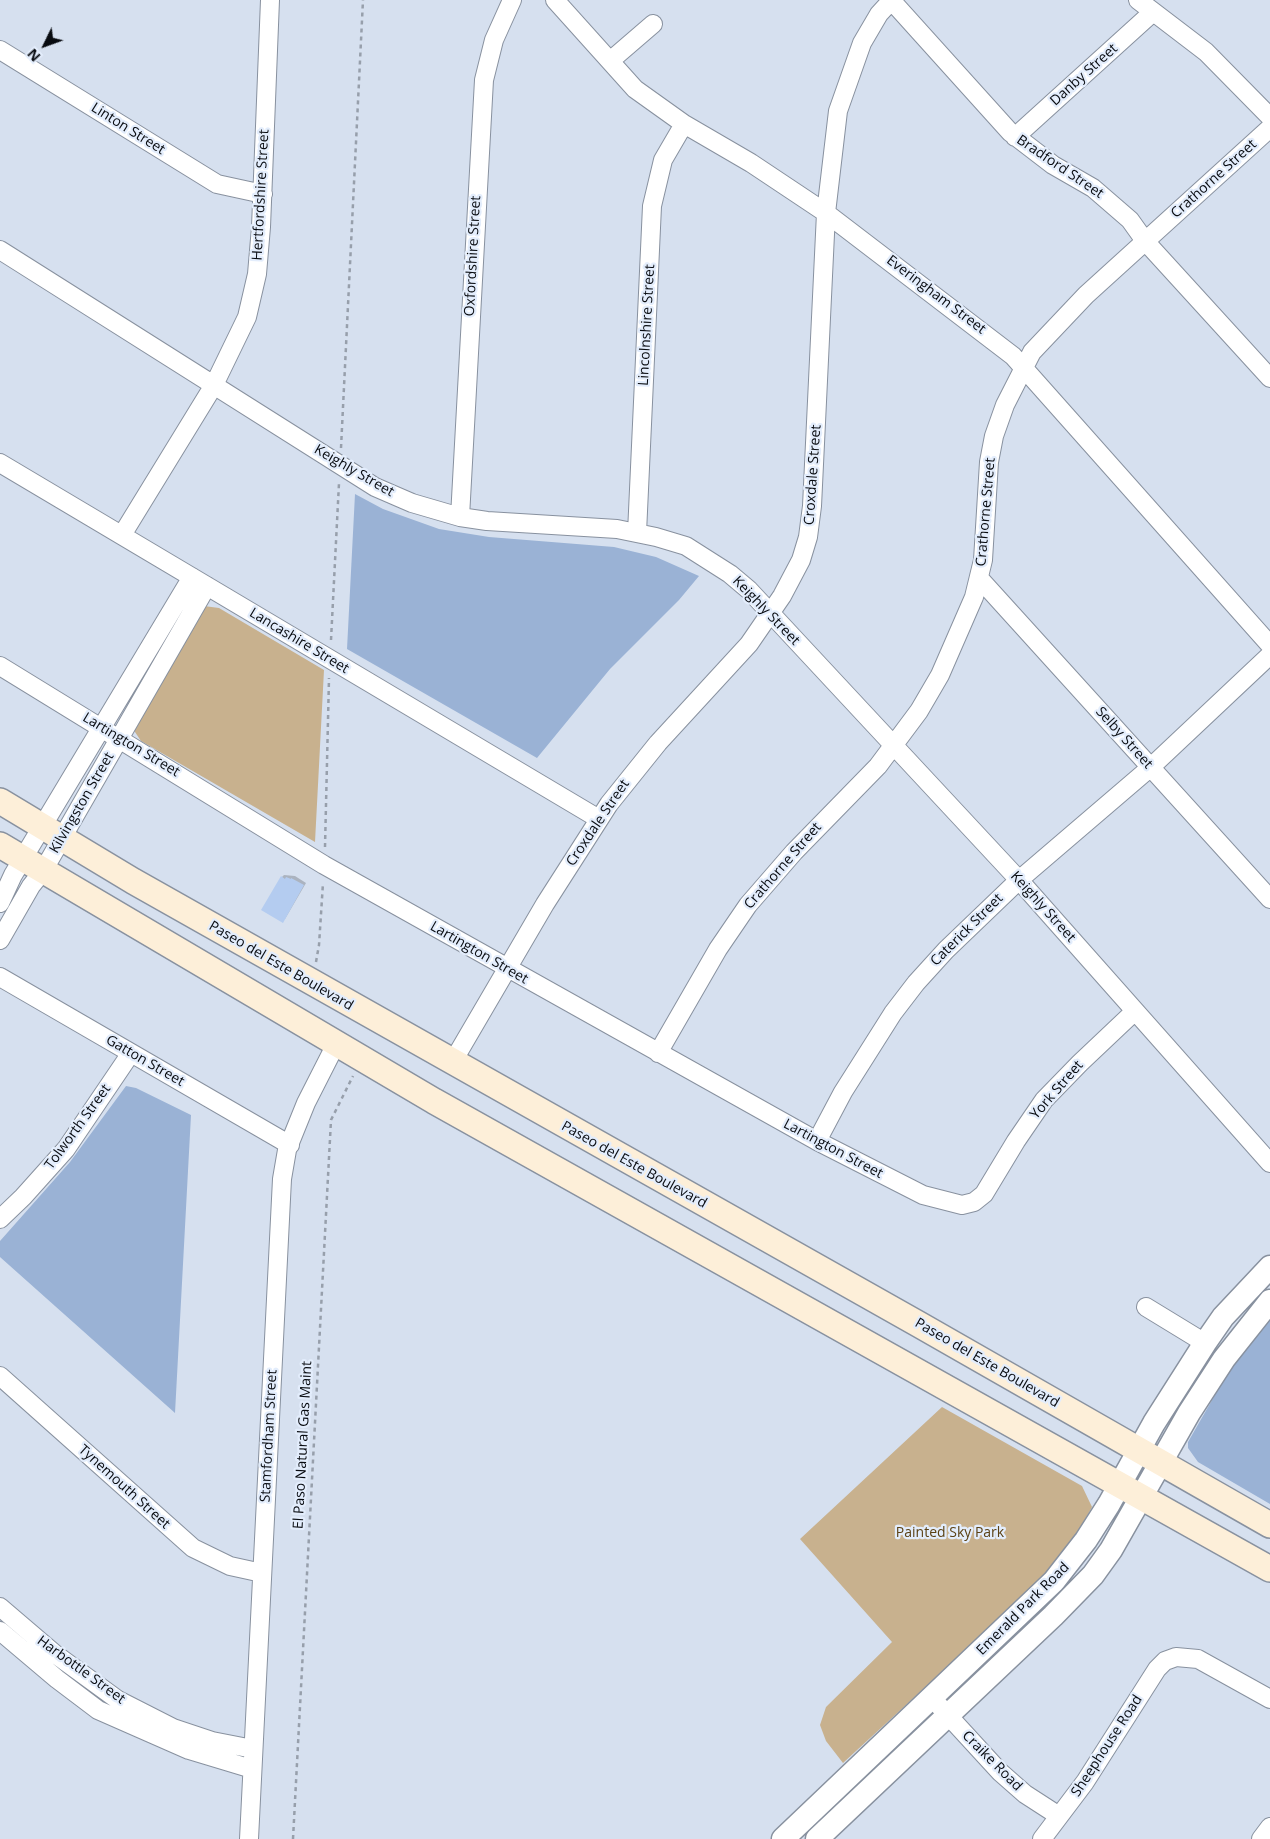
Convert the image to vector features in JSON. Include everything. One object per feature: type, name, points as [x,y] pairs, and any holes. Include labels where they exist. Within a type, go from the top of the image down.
[{"type":"main road","name":"Paseo del Este Boulevard","points":[[0,801],[452,1063],[1270,1525]]},
{"type":"main road","points":[[0,845],[336,1044],[1270,1569]]},
{"type":"street","name":"Hertfordshire Street","points":[[122,535],[214,385],[247,317],[257,274],[263,194],[270,0]]},
{"type":"street","name":"Oxfordshire Street","points":[[460,517],[484,80],[494,40],[512,0]]},
{"type":"street","name":"Everingham Street","points":[[555,0],[635,88],[684,124],[751,163],[826,213],[988,334],[1024,366],[1036,384],[1270,644]]},
{"type":"street","name":"Bradford Street","points":[[891,0],[1015,138],[1053,166],[1093,188],[1130,220],[1146,241],[1270,378]]},
{"type":"street","name":"Croxdale Street","points":[[452,1063],[506,968],[599,819],[658,742],[732,663],[770,614],[801,560],[808,537],[812,506],[826,213],[838,111],[862,43],[879,14],[891,0]]},
{"type":"street","points":[[1138,0],[1206,52],[1270,117]]},
{"type":"street","name":"Danby Street","points":[[1015,138],[1153,12]]},
{"type":"street","points":[[610,61],[653,24]]},
{"type":"street","name":"Linton Street","points":[[0,50],[217,184],[263,194]]},
{"type":"street","name":"Lincolnshire Street","points":[[637,533],[652,206],[663,160],[684,124]]},
{"type":"street","name":"Crathorne Street","points":[[658,1053],[718,949],[748,905],[794,852],[878,766],[919,712],[940,675],[968,613],[979,578],[983,560],[990,462],[994,436],[1005,405],[1024,366],[1044,338],[1086,295],[1270,128]]},
{"type":"street","name":"Keighly Street","points":[[0,250],[375,487],[412,503],[460,517],[637,533],[686,546],[730,574],[749,590],[1019,880],[1270,1163]]},
{"type":"street","name":"Lancashire Street","points":[[0,463],[599,819]]},
{"type":"street","name":"Selby Street","points":[[979,578],[1270,899]]},
{"type":"street","name":"Kilvingston Street","points":[[0,903],[33,865],[52,832],[102,727],[200,582]]},
{"type":"street","name":"Kilvingston Street","points":[[52,832],[120,738],[200,582]]},
{"type":"street","name":"Caterick Street","points":[[816,1141],[863,1058],[916,983],[946,950],[1019,880],[1151,767],[1270,655]]},
{"type":"street","name":"Lartington Street","points":[[0,666],[324,865],[816,1141],[923,1195],[962,1205],[974,1202]]},
{"type":"street","name":"Kilvingston Street","points":[[0,940],[31,886],[33,865]]},
{"type":"street","name":"Gatton Street","points":[[0,977],[290,1144]]},
{"type":"street","name":"York Street","points":[[974,1202],[993,1181],[1016,1140],[1044,1100],[1135,1011]]},
{"type":"street","name":"Stamfordham Street","points":[[248,1839],[282,1179],[290,1144],[306,1103],[336,1044]]},
{"type":"street","name":"Tolworth Street","points":[[0,1219],[23,1197],[66,1149],[131,1053]]},
{"type":"street","name":"Emerald Park Road","points":[[1150,1457],[1154,1424],[1223,1317],[1270,1268]]},
{"type":"street","name":"Emerald Park Road","points":[[782,1839],[933,1699],[1054,1582],[1086,1540],[1130,1491],[1150,1457],[1224,1358],[1270,1301]]},
{"type":"street","points":[[1146,1307],[1206,1343]]},
{"type":"street","name":"Tynemouth Street","points":[[0,1376],[193,1548],[230,1566],[262,1573]]},
{"type":"street","points":[[817,1839],[1053,1616],[1093,1574],[1111,1550],[1130,1491]]},
{"type":"street","name":"Harbottle Street","points":[[0,1607],[55,1654],[118,1700],[173,1728],[212,1741],[253,1749]]},
{"type":"street","name":"Harbottle Street","points":[[0,1631],[57,1679],[98,1710],[189,1750],[252,1769]]},
{"type":"street","name":"Sheephouse Road","points":[[1042,1839],[1086,1782],[1157,1669],[1176,1657],[1198,1658],[1270,1699]]},
{"type":"street","name":"Craike Road","points":[[933,1699],[1000,1772],[1025,1794],[1059,1816]]},
{"type":"street","points":[[1262,1839],[1270,1826]]},
{"type":"path","name":"El Paso Natural Gas Maint","points":[[293,1839],[331,1120],[361,1058]]},
{"type":"green space","points":[[204,606],[219,608],[324,670],[315,842],[141,741],[133,729]]},
{"type":"green space","name":"Painted Sky Park","points":[[942,1407],[1082,1486],[1092,1507],[1065,1556],[1046,1576],[843,1763],[826,1741],[820,1725],[826,1707],[892,1642],[800,1539]]},
{"type":"water","points":[[355,494],[383,509],[439,529],[489,537],[614,547],[656,557],[699,576],[679,600],[610,669],[537,758],[347,649]]},
{"type":"water","points":[[126,1086],[136,1088],[191,1115],[175,1413],[0,1257],[0,1241],[70,1162]]},
{"type":"water","points":[[1270,1319],[1270,1504],[1198,1462],[1188,1448],[1188,1442],[1239,1353]]},
{"type":"building","points":[[281,876],[285,879],[286,877],[291,878],[304,885],[283,923],[261,910]]}]
